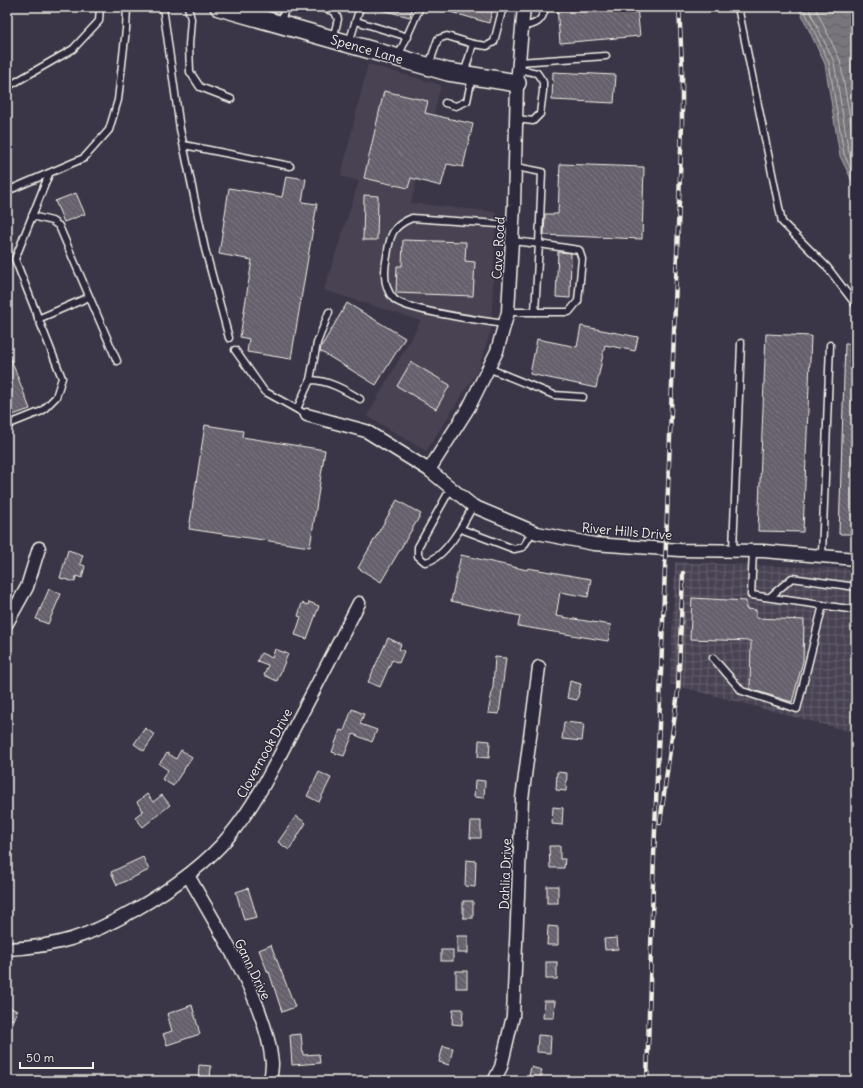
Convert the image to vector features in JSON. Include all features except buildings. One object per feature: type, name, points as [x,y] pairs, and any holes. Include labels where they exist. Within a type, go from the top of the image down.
[{"type":"main road","name":"Spence Lane","points":[[219,7],[253,13],[341,42],[428,66],[468,75],[518,72]]},
{"type":"street","name":"Cave Road","points":[[429,470],[469,407],[497,351],[506,318],[514,225],[518,72],[524,7]]},
{"type":"street","name":"River Hills Drive","points":[[302,412],[366,431],[429,470],[473,506],[533,532],[594,544],[680,550],[753,551],[822,555],[856,559]]},
{"type":"street","points":[[7,624],[26,587],[39,548]]},
{"type":"street","name":"Clovernook Drive","points":[[7,949],[35,948],[75,939],[104,927],[150,901],[188,875],[229,836],[261,792],[359,603]]},
{"type":"street","name":"Dahlia Drive","points":[[494,1081],[501,1068],[513,1016],[522,800],[539,667]]},
{"type":"street","name":"Gann Drive","points":[[188,875],[249,986],[266,1032],[272,1064],[270,1081]]},
{"type":"lane","points":[[7,87],[73,49],[99,21],[100,7]]},
{"type":"lane","points":[[7,191],[84,158],[109,130],[118,100],[126,29],[126,7]]},
{"type":"lane","points":[[163,7],[184,145],[205,249],[229,338]]},
{"type":"lane","points":[[188,7],[191,19],[189,45],[190,72],[200,87],[231,99]]},
{"type":"lane","points":[[280,23],[286,7]]},
{"type":"lane","points":[[320,7],[335,12],[338,19],[341,42]]},
{"type":"lane","points":[[341,42],[356,21],[360,7]]},
{"type":"lane","points":[[398,58],[420,7]]},
{"type":"lane","points":[[428,66],[438,39],[447,36],[474,44],[488,46],[494,42],[502,7]]},
{"type":"lane","points":[[522,26],[535,24],[540,21],[545,7]]},
{"type":"lane","points":[[738,7],[782,222],[827,267],[856,305]]},
{"type":"lane","points":[[356,21],[408,37]]},
{"type":"lane","points":[[445,103],[456,106],[467,101],[468,75],[474,44]]},
{"type":"lane","points":[[518,72],[606,56]]},
{"type":"lane","points":[[517,119],[533,121],[540,114],[543,91],[543,82],[537,73],[518,72]]},
{"type":"lane","points":[[184,145],[290,166]]},
{"type":"lane","points":[[516,167],[542,172],[535,312]]},
{"type":"lane","points":[[7,425],[42,411],[56,397],[62,378],[15,258],[49,174]]},
{"type":"lane","points":[[32,216],[52,221],[59,226],[117,361]]},
{"type":"lane","points":[[513,241],[579,250],[582,259],[578,301],[569,312],[535,312],[506,318],[420,309],[395,299],[386,282],[385,267],[389,240],[398,224],[412,218],[514,225]]},
{"type":"lane","points":[[38,319],[90,297]]},
{"type":"lane","points":[[235,350],[264,391],[302,412],[317,343],[329,312]]},
{"type":"lane","points":[[733,550],[741,343]]},
{"type":"lane","points":[[822,555],[830,345]]},
{"type":"lane","points":[[488,368],[554,394],[583,397]]},
{"type":"lane","points":[[310,380],[319,380],[342,388],[360,399]]},
{"type":"lane","points":[[451,488],[418,547],[418,556],[425,562],[432,560],[439,555],[461,529],[473,506]]},
{"type":"lane","points":[[461,529],[514,549],[524,547],[533,532]]},
{"type":"lane","points":[[753,551],[751,595],[856,610]]},
{"type":"lane","points":[[770,597],[792,578],[856,587]]},
{"type":"lane","points":[[713,658],[742,691],[797,710],[823,605]]},
{"type":"shaded area","points":[[368,64],[441,85],[411,203],[496,212],[491,330],[477,372],[426,451],[367,416],[421,321],[324,290],[359,181],[341,176]]},
{"type":"shaded area","points":[[675,562],[856,569],[856,733],[670,684]]},
{"type":"water","points":[[798,7],[856,7],[856,189],[840,156],[825,64]]},
{"type":"railway","points":[[647,1081],[653,882],[682,123],[682,65],[679,7]]},
{"type":"railway","points":[[660,823],[678,692],[683,573]]}]
